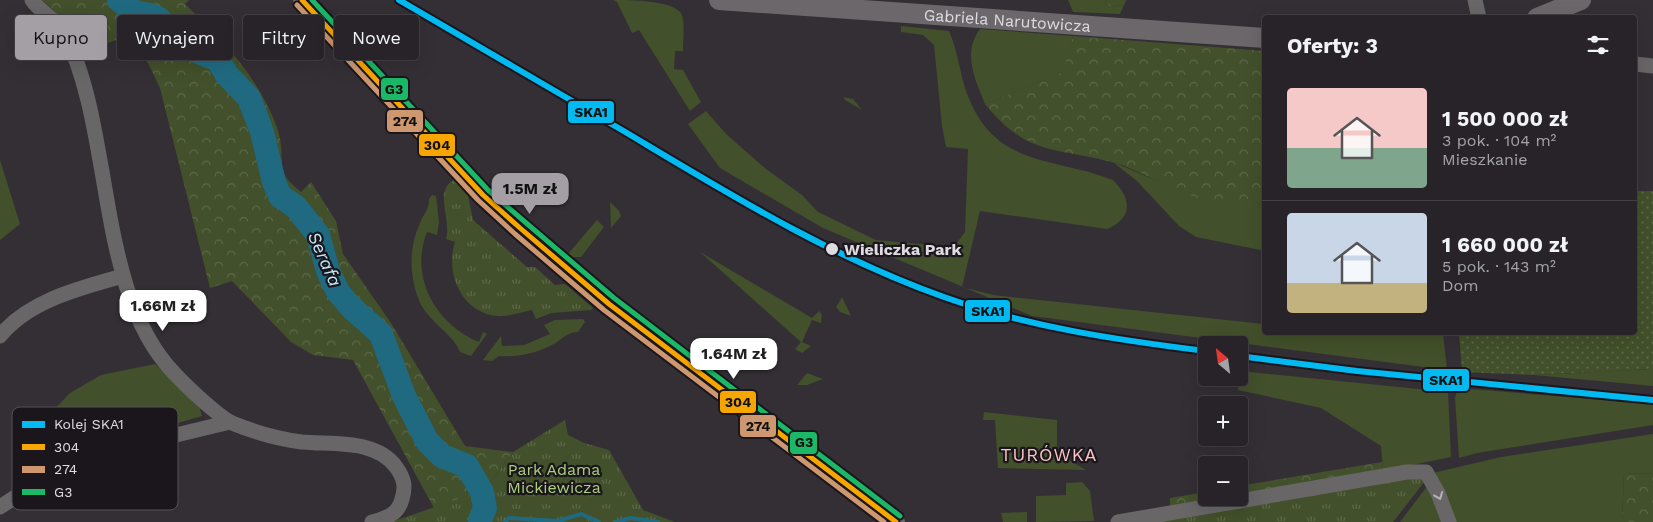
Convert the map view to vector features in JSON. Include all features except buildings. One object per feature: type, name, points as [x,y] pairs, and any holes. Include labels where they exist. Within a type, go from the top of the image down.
[{"type":"main road","name":"Gabriela Narutowicza","points":[[720,0],[785,2],[1262,38]]},
{"type":"main road","points":[[1544,15],[1581,0]]},
{"type":"street","points":[[32,0],[63,31],[79,74],[90,112],[123,276],[135,310],[154,347],[174,374],[230,422],[264,434],[299,441],[368,448],[384,453],[402,475],[405,488],[401,504],[392,516],[372,522]]},
{"type":"street","points":[[302,0],[483,195],[520,228],[609,304],[700,376],[896,522]]},
{"type":"street","points":[[1475,0],[1478,15]]},
{"type":"street","points":[[1637,64],[1653,66]]},
{"type":"street","points":[[0,336],[22,316],[45,303],[72,291],[123,276]]},
{"type":"street","points":[[178,434],[230,422]]},
{"type":"street","points":[[1118,522],[1407,472],[1426,472],[1438,493],[1448,522]]},
{"type":"street","points":[[0,507],[12,499]]},
{"type":"green space","points":[[42,0],[189,0],[185,4],[196,15],[117,15],[117,40],[107,43],[107,15],[59,15]]},
{"type":"green space","points":[[613,0],[662,4],[671,6],[682,15],[684,28],[683,51],[675,51],[674,69],[683,70],[701,102],[690,111],[639,30],[632,33],[617,2]]},
{"type":"green space","points":[[1068,0],[1105,0],[1110,7],[1124,5],[1120,14],[1073,12]]},
{"type":"green space","points":[[1105,0],[1126,0],[1124,5],[1110,7]]},
{"type":"green space","points":[[901,26],[949,31],[967,93],[982,123],[997,138],[1013,149],[1031,157],[1113,180],[1124,194],[1126,201],[1127,208],[1122,219],[1116,225],[1107,229],[980,211],[962,287],[823,228],[720,168],[688,124],[706,111],[726,134],[766,169],[802,195],[818,212],[876,240],[942,246],[956,244],[965,232],[968,149],[946,147],[942,126],[934,45],[923,35],[901,32]]},
{"type":"green space","points":[[980,29],[1073,36],[1064,72],[985,104],[974,76],[971,57],[972,47]]},
{"type":"green space","points":[[1073,36],[1262,51],[1262,203],[1222,202],[1197,198],[1112,162],[1043,147],[1015,133],[1000,121],[985,104],[1063,72]]},
{"type":"green space","points":[[233,54],[250,75],[271,112],[279,132],[282,168],[287,179],[301,192],[311,182],[336,221],[343,254],[391,323],[465,446],[513,452],[485,490],[434,508],[353,360],[313,355],[291,342],[232,281],[210,288],[160,88],[147,60],[233,60]]},
{"type":"green space","points":[[844,97],[853,99],[862,110],[845,100]]},
{"type":"green space","points":[[0,160],[20,224],[0,240]]},
{"type":"green space","points":[[1113,162],[1197,198],[1262,203],[1262,250],[1196,237],[1179,226],[1138,182]]},
{"type":"green space","points":[[454,180],[468,196],[473,220],[527,267],[535,267],[555,285],[565,284],[593,308],[591,310],[551,313],[536,319],[532,310],[501,316],[484,313],[465,299],[454,278],[452,254],[455,242],[446,239],[447,223],[444,198],[448,185]]},
{"type":"green space","points":[[1637,191],[1653,191],[1653,369],[1534,375],[1462,372],[1459,335],[1637,335]]},
{"type":"green space","points":[[432,195],[436,196],[439,222],[437,235],[427,232],[422,249],[421,266],[424,282],[430,298],[450,324],[479,342],[483,332],[487,334],[471,356],[460,352],[452,339],[427,314],[415,289],[412,251],[416,232]]},
{"type":"green space","points":[[610,202],[619,211],[621,216],[611,228]]},
{"type":"green space","points":[[597,220],[604,227],[581,257],[572,257],[568,254]]},
{"type":"green space","points":[[700,252],[812,318],[819,311],[822,315],[821,323],[812,320],[802,342],[811,346],[802,353],[795,349],[801,342]]},
{"type":"green space","points":[[965,288],[993,295],[1262,324],[1262,335],[1443,335],[1447,370],[1248,344],[1248,336],[1198,336],[1198,338],[1032,316]]},
{"type":"green space","points":[[842,297],[851,316],[840,312],[836,307]]},
{"type":"green space","points":[[583,319],[585,322],[578,332],[567,335],[544,349],[525,354],[499,356],[492,361],[483,360],[501,336],[502,346],[524,345],[550,334],[544,325],[555,320]]},
{"type":"green space","points":[[155,364],[199,406],[202,416],[178,423],[178,407],[57,407],[70,393],[101,375]]},
{"type":"green space","points":[[1653,369],[1653,386],[1534,375]]},
{"type":"green space","points":[[1248,372],[1448,392],[1451,457],[1383,471],[1381,446],[1321,408],[1238,390],[1238,386],[1248,386]]},
{"type":"green space","points":[[807,373],[823,379],[807,385],[797,385]]},
{"type":"green space","points":[[1458,388],[1653,404],[1653,425],[1477,453],[1459,458],[1455,398]]},
{"type":"green space","points":[[984,412],[1057,420],[1057,453],[1086,470],[998,468],[995,420],[983,420]]},
{"type":"green space","name":"Park Adama Mickiewicza","points":[[565,420],[568,435],[584,443],[609,450],[643,510],[675,522],[391,522],[485,490],[513,452]]},
{"type":"green space","points":[[1653,434],[1653,474],[1624,473],[1622,522],[1452,522],[1433,473],[1501,457]]},
{"type":"green space","points":[[1382,462],[1383,471],[1248,494],[1248,484]]},
{"type":"green space","points":[[1624,473],[1653,474],[1653,522],[1622,522]]},
{"type":"green space","points":[[1411,475],[1425,481],[1393,522],[1137,522],[1230,506],[1248,506],[1248,503]]},
{"type":"green space","points":[[1082,482],[1090,491],[1094,521],[1036,522],[1036,496],[1066,495],[1066,483]]},
{"type":"green space","points":[[1428,485],[1444,522],[1400,522]]},
{"type":"green space","points":[[1198,493],[1198,503],[1170,508],[1170,498]]},
{"type":"green space","points":[[1027,512],[1027,522],[1003,522],[1001,513]]},
{"type":"waterway","name":"Serafa","points":[[119,0],[136,13],[151,15],[159,19],[179,44],[218,60],[227,75],[249,98],[262,132],[274,182],[280,196],[296,207],[318,235],[328,271],[338,292],[351,307],[381,334],[404,396],[427,441],[442,456],[467,466],[482,492],[485,508],[480,520]]},
{"type":"waterway","name":"Serafa","points":[[505,522],[509,518],[558,521],[581,514],[599,522]]},
{"type":"waterway","name":"Serafa","points":[[615,522],[631,518],[658,522]]},
{"type":"rail line","name":"SKA1","points":[[399,0],[781,223],[821,244],[902,281],[944,297],[1008,317],[1106,337],[1198,350]]},
{"type":"rail line","name":"SKA1","points":[[1248,357],[1357,371],[1653,400]]},
{"type":"transit line","name":"304","points":[[302,0],[483,195],[520,228],[609,304],[896,522]]},
{"type":"transit line","name":"G3","points":[[312,0],[488,190],[614,298],[900,516]]},
{"type":"transit line","name":"274","points":[[297,5],[478,200],[515,234],[604,310],[884,522]]},
{"type":"place","name":"Wieliczka Park","points":[[832,249]]},
{"type":"district","name":"TURÓWKA","points":[[1049,454]]}]
